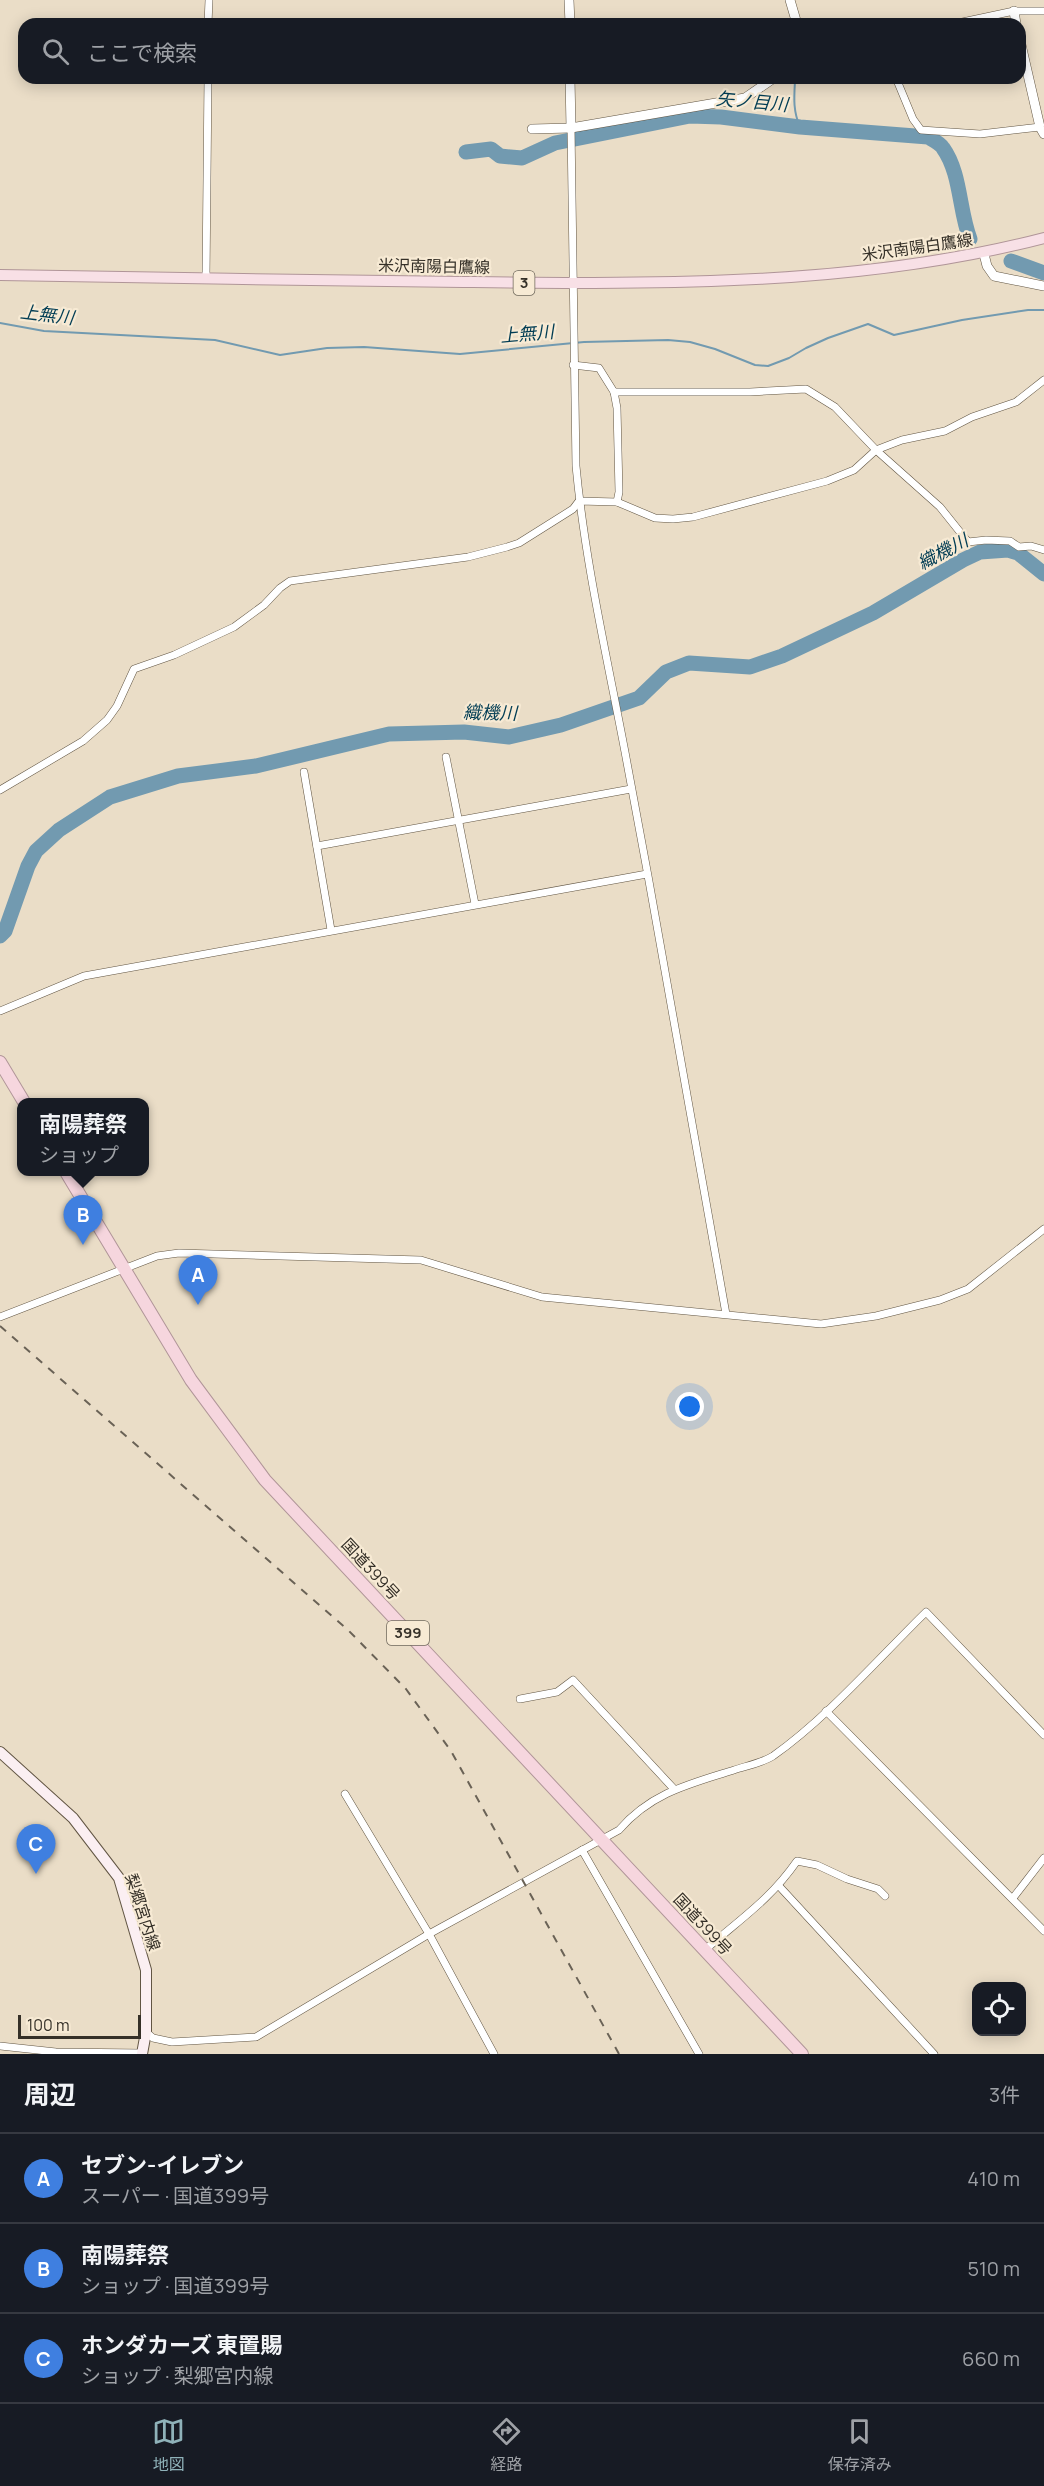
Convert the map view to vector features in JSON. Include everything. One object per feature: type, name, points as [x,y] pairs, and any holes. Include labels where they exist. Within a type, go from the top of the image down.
[{"type":"highway","points":[[0,1062],[22,1098]]},
{"type":"highway","name":"国道399号","points":[[68,1176],[191,1380],[265,1480],[802,2054]]},
{"type":"main road","name":"米沢南陽白鷹線","points":[[0,275],[573,283],[804,277],[984,254],[1044,238]]},
{"type":"main road","name":"梨郷宮内線","points":[[0,1752],[73,1818],[119,1878],[146,1970],[146,2032],[142,2053]]},
{"type":"street","points":[[208,18],[209,0]]},
{"type":"street","points":[[569,0],[570,18]]},
{"type":"street","points":[[790,0],[795,18]]},
{"type":"street","points":[[981,18],[1014,11],[1044,11]]},
{"type":"street","points":[[1014,11],[1015,18]]},
{"type":"street","points":[[898,84],[913,119],[921,130],[980,134],[1042,130],[1026,65]]},
{"type":"street","points":[[207,278],[208,84]]},
{"type":"street","points":[[570,84],[573,365],[579,501],[612,691],[690,1099],[726,1314]]},
{"type":"street","points":[[532,129],[571,128],[745,98],[765,84]]},
{"type":"street","points":[[984,254],[987,266],[994,276],[1044,286]]},
{"type":"street","points":[[573,365],[599,368],[614,392],[617,408],[619,492],[617,502]]},
{"type":"street","points":[[579,501],[617,502],[655,518],[693,517],[826,481],[854,470],[876,450],[902,440],[945,431],[972,417],[1016,402],[1044,380]]},
{"type":"street","points":[[614,392],[750,392],[807,389],[835,407],[876,450],[940,507],[968,542],[1010,541],[1018,547],[1030,546],[1044,550]]},
{"type":"street","points":[[0,790],[83,741],[95,731],[117,706],[134,669],[174,655],[234,627],[264,605],[290,581],[468,557],[507,548],[519,543],[573,509],[579,501]]},
{"type":"street","points":[[446,757],[475,904]]},
{"type":"street","points":[[304,772],[331,930]]},
{"type":"street","points":[[317,846],[631,789]]},
{"type":"street","points":[[0,1011],[84,976],[647,874]]},
{"type":"street","points":[[0,1317],[157,1256],[179,1254],[406,1258],[455,1269],[542,1297],[726,1314],[779,1322],[821,1324],[876,1316],[940,1300],[968,1289],[1044,1228]]},
{"type":"street","points":[[146,2032],[153,2038],[172,2042],[256,2037],[429,1934],[619,1830],[633,1813],[674,1789],[771,1758],[825,1712],[926,1612],[1044,1735]]},
{"type":"street","points":[[520,1699],[557,1692],[573,1680],[674,1789]]},
{"type":"street","points":[[825,1712],[1044,1931]]},
{"type":"street","points":[[345,1794],[429,1934],[494,2054]]},
{"type":"street","points":[[582,1850],[699,2054]]},
{"type":"street","points":[[1013,1899],[1044,1858]]},
{"type":"street","points":[[705,1950],[779,1886],[797,1861],[810,1862],[878,1889],[885,1896]]},
{"type":"street","points":[[779,1886],[934,2054]]},
{"type":"street","points":[[0,2046],[56,2052],[142,2053]]},
{"type":"waterway","points":[[795,84],[794,99],[800,127]]},
{"type":"waterway","name":"矢ノ目川","points":[[466,152],[491,149],[500,156],[522,158],[555,143],[690,116],[928,137],[940,145],[949,158],[957,180],[970,239]]},
{"type":"waterway","name":"矢ノ目川","points":[[1011,261],[1044,273]]},
{"type":"waterway","name":"上無川","points":[[0,323],[44,331],[215,340],[280,355],[327,348],[364,347],[460,354],[584,342],[668,340],[690,342],[755,365],[768,366],[828,338],[868,324],[894,335],[962,320],[1028,310],[1044,310]]},
{"type":"waterway","name":"織機川","points":[[0,936],[5,931],[28,866],[36,851],[59,830],[110,797],[178,776],[256,766],[389,734],[464,732],[509,737],[561,725],[639,698],[666,672],[689,663],[750,667],[782,656],[873,613],[980,552],[1008,550],[1018,553],[1044,574]]},
{"type":"railway","points":[[0,1326],[348,1630],[406,1689],[451,1751],[619,2054]]},
{"type":"place","name":"南陽葬祭","points":[[83,1245]]},
{"type":"place","name":"セブン-イレブン","points":[[198,1305]]},
{"type":"place","name":"ホンダカーズ 東置賜","points":[[36,1874]]}]
